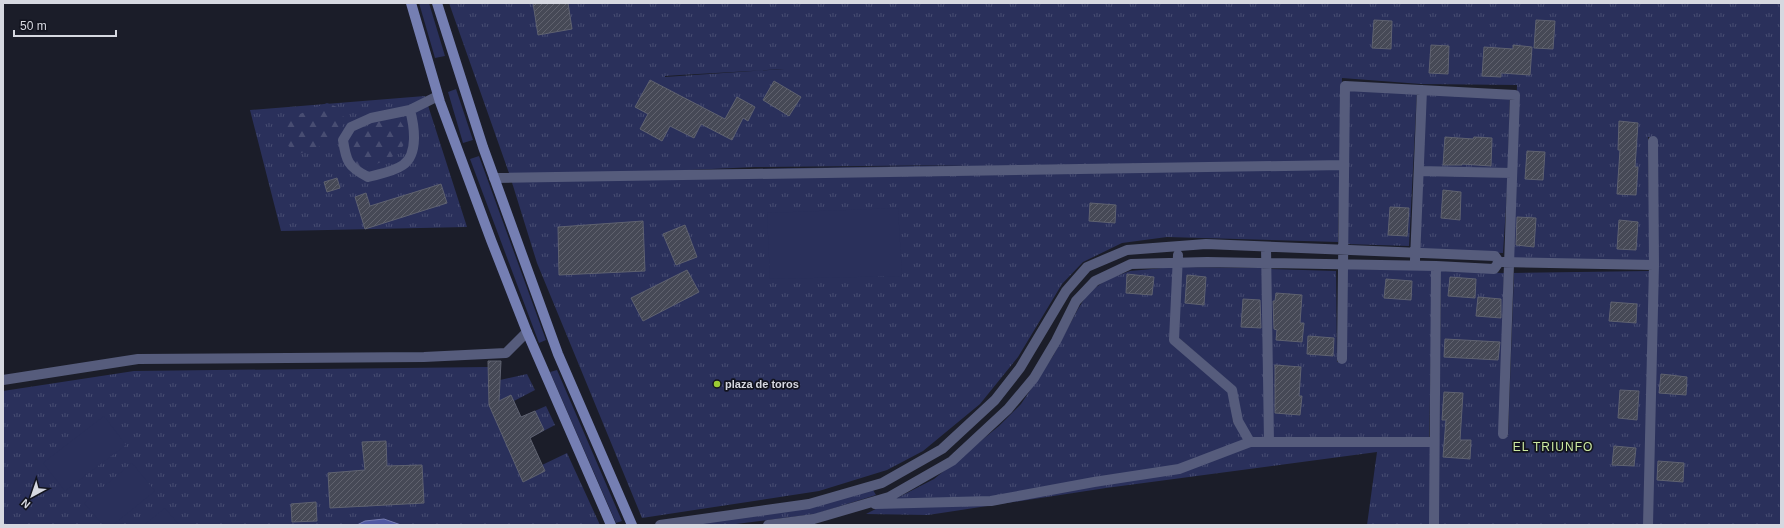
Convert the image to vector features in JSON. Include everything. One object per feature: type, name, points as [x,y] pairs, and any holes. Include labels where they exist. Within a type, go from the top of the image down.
[{"type":"main road","points":[[411,3],[438,96],[527,332],[611,525]]},
{"type":"main road","points":[[438,3],[494,178],[563,366],[632,525]]},
{"type":"street","points":[[1342,359],[1345,86],[1515,95],[1503,434]]},
{"type":"street","points":[[1415,266],[1420,172],[1422,90]]},
{"type":"street","points":[[410,110],[414,128],[413,145],[410,157],[404,165],[368,177],[355,171],[346,159],[343,140],[351,127],[371,118],[410,110],[438,96]]},
{"type":"street","points":[[1648,525],[1654,265],[1653,141]]},
{"type":"street","points":[[494,178],[1344,164]]},
{"type":"street","points":[[1420,172],[1512,173]]},
{"type":"street","points":[[660,525],[809,504],[882,483],[942,450],[995,400],[1020,368],[1066,291],[1087,268],[1127,250],[1206,244],[1495,256],[1499,262]]},
{"type":"street","points":[[1178,246],[1174,340],[1232,390],[1238,421],[1250,442]]},
{"type":"street","points":[[1266,247],[1269,442]]},
{"type":"street","points":[[768,525],[814,519],[889,497],[952,461],[1008,409],[1034,378],[1056,341],[1076,301],[1096,281],[1131,264],[1178,262],[1343,264],[1494,269],[1499,262]]},
{"type":"street","points":[[1499,262],[1654,265]]},
{"type":"street","points":[[1434,525],[1436,266]]},
{"type":"street","points":[[3,380],[138,359],[424,357],[506,353],[527,332]]},
{"type":"street","points":[[866,504],[991,501],[1094,482],[1179,469],[1250,442],[1434,442]]},
{"type":"green space","points":[[419,3],[429,3],[445,56],[435,58]]},
{"type":"green space","points":[[449,3],[1781,3],[1781,525],[1650,525],[1655,138],[1648,137],[1650,261],[1513,259],[1517,85],[1421,84],[1342,78],[1338,242],[1167,237],[1122,243],[1083,262],[1062,284],[1018,357],[980,404],[923,451],[887,470],[819,491],[642,518],[537,263],[510,176]],"holes":[[[784,69],[665,77],[665,76]],[[968,165],[689,170],[755,167]]]},
{"type":"green space","points":[[1347,84],[1417,91],[1409,246],[1345,244]]},
{"type":"green space","points":[[456,89],[473,140],[463,143],[448,92]]},
{"type":"green space","points":[[1425,90],[1510,91],[1508,169],[1422,168]]},
{"type":"green space","points":[[425,96],[467,227],[281,231],[250,110]]},
{"type":"green space","points":[[327,103],[337,107],[345,119],[342,127],[338,134],[327,143],[298,154],[286,144],[285,127],[290,118]]},
{"type":"green space","points":[[390,117],[400,121],[408,134],[405,142],[401,149],[390,158],[361,169],[349,158],[348,141],[353,132]]},
{"type":"green space","points":[[479,156],[546,340],[539,343],[470,159]]},
{"type":"green space","points":[[1422,174],[1508,176],[1503,253],[1420,250]]},
{"type":"green space","points":[[898,208],[902,276],[770,279],[767,213]]},
{"type":"green space","points":[[1174,267],[1170,341],[1230,391],[1233,422],[1248,445],[1430,445],[1430,525],[1367,525],[1377,452],[1106,488],[928,515],[866,514],[934,479],[999,426],[1021,404],[1053,356],[1088,293],[1106,280],[1130,271]]},
{"type":"green space","points":[[1180,267],[1263,268],[1266,439],[1252,439],[1241,419],[1235,387],[1178,337]]},
{"type":"green space","points":[[1270,269],[1336,271],[1337,362],[1344,361],[1345,269],[1433,270],[1429,438],[1272,439]]},
{"type":"green space","points":[[1441,271],[1504,273],[1499,436],[1508,436],[1514,273],[1650,271],[1644,525],[1438,525]]},
{"type":"green space","points":[[488,367],[489,391],[500,391],[500,380],[527,374],[535,390],[514,401],[521,417],[546,406],[555,425],[530,438],[542,465],[567,453],[600,525],[3,525],[3,391],[134,371]]},
{"type":"green space","points":[[557,370],[622,521],[616,523],[550,372]]},
{"type":"green space","points":[[104,416],[126,445],[65,491],[43,463]]},
{"type":"green space","points":[[132,463],[155,491],[113,525],[103,525],[84,503]]},
{"type":"green space","points":[[873,490],[876,495],[815,514],[728,525],[692,525]]},
{"type":"green space","points":[[165,508],[179,525],[144,525]]},
{"type":"shaded area","points":[[384,519],[401,525],[357,525],[365,521]]},
{"type":"building","points":[[533,3],[568,3],[572,29],[538,35]]},
{"type":"building","points":[[1374,20],[1392,21],[1391,49],[1372,48]]},
{"type":"building","points":[[1536,20],[1555,21],[1553,49],[1534,48]]},
{"type":"building","points":[[1431,45],[1449,46],[1448,74],[1429,73]]},
{"type":"building","points":[[1513,45],[1532,47],[1530,75],[1501,73],[1501,77],[1482,76],[1484,47],[1513,49]]},
{"type":"building","points":[[650,80],[725,119],[737,97],[755,107],[748,121],[743,118],[732,140],[701,124],[694,138],[670,126],[662,141],[640,129],[648,114],[635,107]]},
{"type":"building","points":[[774,81],[801,97],[789,116],[763,100]]},
{"type":"building","points":[[1619,121],[1638,123],[1635,167],[1638,167],[1636,195],[1617,194],[1620,150],[1618,150]]},
{"type":"building","points":[[1445,137],[1473,139],[1474,137],[1492,138],[1491,166],[1462,164],[1443,165]]},
{"type":"building","points":[[1527,151],[1545,152],[1543,180],[1525,179]]},
{"type":"building","points":[[337,178],[340,188],[327,192],[324,182]]},
{"type":"building","points":[[441,184],[447,203],[365,229],[355,197],[366,193],[370,206]]},
{"type":"building","points":[[1443,190],[1461,192],[1460,220],[1441,218]]},
{"type":"building","points":[[1090,203],[1116,205],[1115,223],[1089,221]]},
{"type":"building","points":[[1390,207],[1409,208],[1407,236],[1388,235]]},
{"type":"building","points":[[1517,217],[1536,218],[1534,247],[1516,245]]},
{"type":"building","points":[[1619,220],[1638,222],[1636,250],[1617,249]]},
{"type":"building","points":[[643,221],[645,271],[559,275],[558,227]]},
{"type":"building","points":[[685,225],[697,257],[676,265],[663,234]]},
{"type":"building","points":[[687,270],[699,292],[643,321],[631,298]]},
{"type":"building","points":[[1127,274],[1154,277],[1152,295],[1126,293]]},
{"type":"building","points":[[1187,275],[1206,277],[1204,305],[1185,303]]},
{"type":"building","points":[[1450,277],[1476,279],[1475,298],[1448,296]]},
{"type":"building","points":[[1386,279],[1412,281],[1411,300],[1384,298]]},
{"type":"building","points":[[1276,293],[1302,295],[1300,323],[1304,323],[1302,342],[1276,340],[1277,330],[1274,329],[1273,301],[1275,301]]},
{"type":"building","points":[[1478,297],[1501,299],[1501,318],[1476,316]]},
{"type":"building","points":[[1243,299],[1260,300],[1261,328],[1241,327]]},
{"type":"building","points":[[1611,302],[1637,304],[1636,323],[1609,321]]},
{"type":"building","points":[[1308,336],[1334,338],[1333,356],[1307,354]]},
{"type":"building","points":[[1445,339],[1500,342],[1498,360],[1444,357]]},
{"type":"building","points":[[488,361],[501,361],[499,401],[511,395],[521,417],[535,411],[544,430],[530,438],[545,471],[523,482],[489,405]]},
{"type":"building","points":[[1275,365],[1301,367],[1299,396],[1302,396],[1300,415],[1275,413]]},
{"type":"building","points":[[1661,374],[1687,377],[1686,395],[1659,393]]},
{"type":"building","points":[[1620,390],[1639,391],[1637,420],[1618,418]]},
{"type":"building","points":[[1444,392],[1463,393],[1460,440],[1471,440],[1470,459],[1443,457],[1446,420],[1442,420]]},
{"type":"building","points":[[386,441],[387,466],[422,465],[424,503],[330,508],[328,473],[365,470],[362,442]]},
{"type":"building","points":[[1614,446],[1636,448],[1634,466],[1612,465]]},
{"type":"building","points":[[1658,461],[1684,463],[1683,482],[1657,480]]},
{"type":"building","points":[[316,502],[317,521],[292,522],[291,504]]},
{"type":"place","name":"plaza de toros","points":[[717,384]]},
{"type":"district","name":"EL TRIUNFO","points":[[1553,447]]}]
